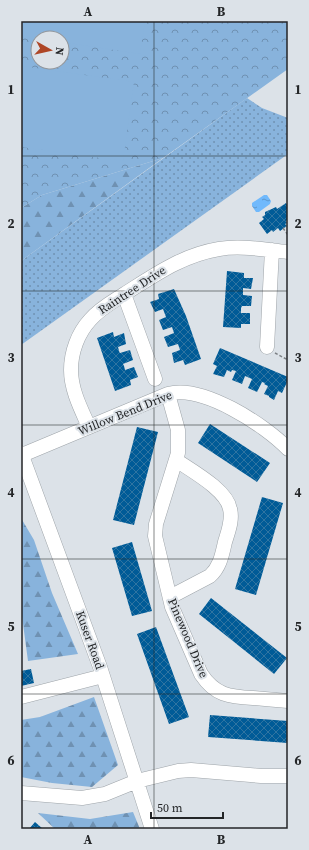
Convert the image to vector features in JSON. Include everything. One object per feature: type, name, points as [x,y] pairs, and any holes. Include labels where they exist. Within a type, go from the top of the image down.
[{"type":"street","name":"Raintree Drive","points":[[89,427],[72,385],[72,357],[81,332],[89,320],[100,310],[165,268],[193,256],[219,249],[236,248],[288,252]]},
{"type":"street","points":[[266,347],[272,250]]},
{"type":"street","points":[[124,294],[155,379]]},
{"type":"street","name":"Willow Bend Drive","points":[[21,454],[168,394],[180,392],[189,393],[215,401],[238,412],[260,425],[288,449]]},
{"type":"street","name":"Pinewood Drive","points":[[168,394],[178,430],[179,441],[176,460],[156,524],[156,536],[172,607],[201,674],[206,682],[224,694],[234,697],[288,700]]},
{"type":"street","name":"Kuser Road","points":[[21,454],[102,676],[152,829]]},
{"type":"street","points":[[170,597],[215,572],[219,565],[231,518],[227,500],[221,492],[176,460]]},
{"type":"street","points":[[21,697],[102,676]]},
{"type":"street","points":[[21,793],[82,798],[105,794],[137,781],[178,771],[192,770],[261,776],[288,776]]},
{"type":"path","points":[[283,228],[288,235]]},
{"type":"green space","points":[[21,21],[288,21],[288,69],[163,158],[42,195],[21,208]]},
{"type":"green space","points":[[21,21],[145,21],[140,54],[70,43],[70,30],[30,30],[30,37],[21,36]]},
{"type":"green space","points":[[21,66],[30,67],[30,70],[49,70],[134,82],[123,161],[21,147]]},
{"type":"green space","points":[[247,98],[262,108],[288,118],[288,154],[21,345],[21,261]]},
{"type":"green space","points":[[163,158],[21,261],[21,208],[42,195]]},
{"type":"green space","points":[[21,518],[34,540],[52,593],[78,654],[28,661],[21,609]]},
{"type":"green space","points":[[94,697],[118,765],[92,787],[52,783],[21,777],[21,720],[40,717]]},
{"type":"green space","points":[[133,812],[140,829],[55,829],[38,813],[90,819]]},
{"type":"water","points":[[264,195],[267,195],[271,201],[270,204],[259,212],[256,212],[252,206],[252,203]]},
{"type":"building","points":[[286,203],[288,206],[288,219],[286,221],[287,223],[285,224],[287,226],[280,231],[278,228],[267,234],[259,223],[264,219],[262,217],[265,215],[265,212],[276,207],[277,209]]},
{"type":"building","points":[[227,271],[244,273],[244,278],[253,278],[251,289],[243,288],[243,295],[252,296],[251,306],[242,306],[241,308],[241,313],[250,313],[250,324],[241,324],[241,328],[223,327]]},
{"type":"building","points":[[174,289],[186,316],[201,359],[185,365],[183,360],[174,363],[172,353],[180,350],[178,344],[168,347],[164,337],[174,333],[172,327],[163,330],[159,320],[166,317],[163,309],[155,312],[150,302],[159,299],[158,294]]},
{"type":"building","points":[[113,332],[114,337],[124,333],[126,344],[118,347],[119,351],[120,353],[130,350],[133,360],[123,364],[125,370],[134,367],[138,377],[130,380],[131,385],[115,391],[97,338]]},
{"type":"building","points":[[220,348],[288,377],[282,393],[278,391],[274,400],[264,394],[268,386],[264,384],[265,383],[262,382],[257,392],[248,388],[252,379],[245,376],[242,384],[232,380],[236,371],[232,370],[231,372],[227,370],[224,377],[213,374],[217,366],[213,364]]},
{"type":"building","points":[[210,424],[270,463],[257,482],[198,443]]},
{"type":"building","points":[[137,427],[158,432],[134,525],[113,520]]},
{"type":"building","points":[[262,497],[283,503],[256,595],[235,589]]},
{"type":"building","points":[[132,542],[152,611],[132,616],[112,548]]},
{"type":"building","points":[[211,598],[287,658],[274,674],[199,614]]},
{"type":"building","points":[[156,627],[189,717],[169,724],[137,634]]},
{"type":"building","points":[[31,669],[34,683],[21,686],[21,671]]},
{"type":"building","points":[[210,715],[288,721],[288,743],[208,737]]},
{"type":"building","points":[[35,822],[43,829],[29,829]]}]
